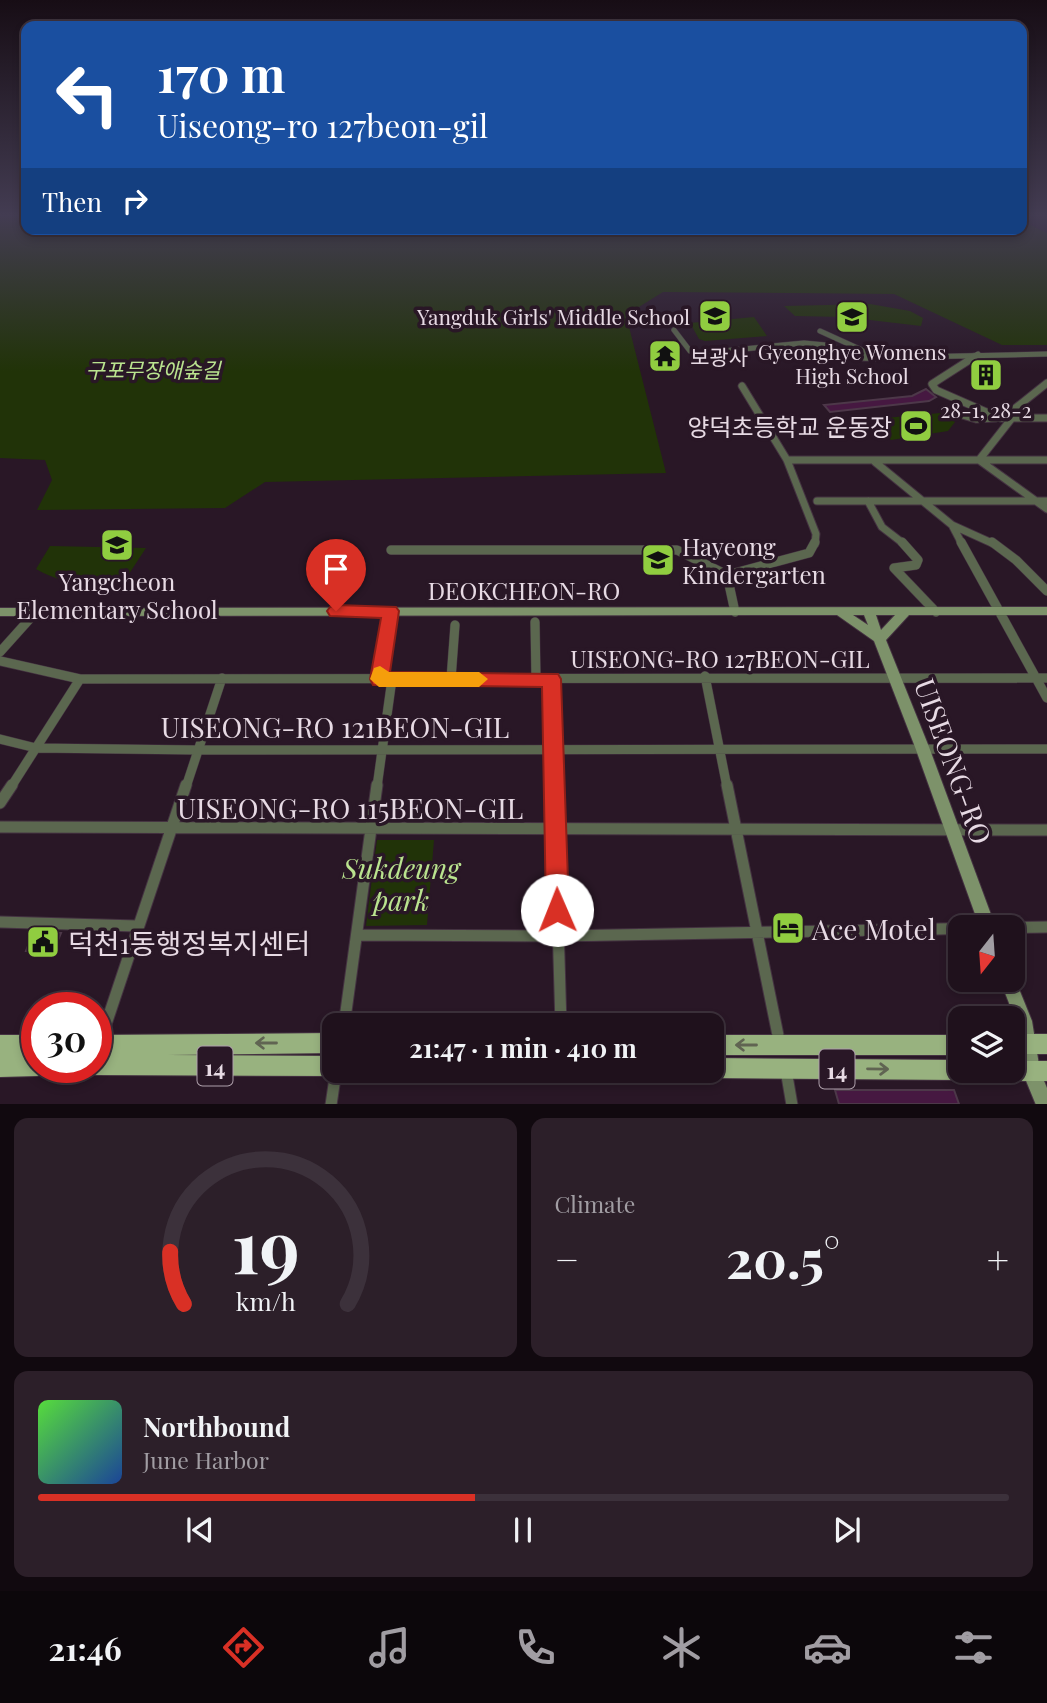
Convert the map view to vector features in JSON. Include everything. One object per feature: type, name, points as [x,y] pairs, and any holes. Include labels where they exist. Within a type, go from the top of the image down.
[{"type":"main road","name":"DEOKCHEON-RO","points":[[0,612],[1047,611]]},
{"type":"main road","points":[[841,613],[880,639],[905,612]]},
{"type":"main road","name":"UISEONG-RO","points":[[869,613],[983,915]]},
{"type":"main road","points":[[1013,992],[1035,1046],[1031,1071],[1045,1104]]},
{"type":"main road","points":[[112,1053],[149,1053],[171,1044],[322,1043]]},
{"type":"main road","points":[[0,1045],[21,1045]]},
{"type":"main road","points":[[724,1045],[948,1045]]},
{"type":"main road","points":[[0,1057],[21,1056]]},
{"type":"main road","name":"14","points":[[112,1056],[322,1065]]},
{"type":"main road","points":[[0,1067],[21,1066]]},
{"type":"main road","name":"14","points":[[724,1068],[948,1070]]},
{"type":"street","points":[[674,330],[691,351],[702,354],[812,343],[860,357],[876,359],[884,355]]},
{"type":"street","points":[[820,331],[864,351],[884,355],[1047,354]]},
{"type":"street","points":[[978,354],[932,384],[936,390],[1000,418],[1047,418]]},
{"type":"street","points":[[1012,418],[1008,414],[1047,383]]},
{"type":"street","points":[[391,550],[677,550],[727,575],[809,553],[815,544],[816,534],[787,460],[742,386]]},
{"type":"street","points":[[952,412],[976,419],[1012,418]]},
{"type":"street","points":[[979,460],[1012,418]]},
{"type":"street","points":[[787,460],[1047,460]]},
{"type":"street","points":[[979,460],[1047,509]]},
{"type":"street","points":[[875,462],[952,525],[1047,698]]},
{"type":"street","points":[[817,501],[1047,501]]},
{"type":"street","points":[[868,501],[882,527],[899,538],[918,560],[916,565],[894,568],[936,612]]},
{"type":"street","points":[[952,525],[965,528],[1019,559],[1047,591]]},
{"type":"street","points":[[727,575],[735,612]]},
{"type":"street","points":[[379,679],[390,611]]},
{"type":"street","points":[[0,652],[35,613]]},
{"type":"street","points":[[535,622],[536,679]]},
{"type":"street","points":[[451,680],[455,625]]},
{"type":"street","name":"UISEONG-RO 127BEON-GIL","points":[[0,661],[80,679],[451,680],[705,676],[1047,678]]},
{"type":"street","points":[[705,676],[780,1045]]},
{"type":"street","points":[[112,1009],[137,926],[222,678]]},
{"type":"street","points":[[0,803],[80,679]]},
{"type":"street","points":[[551,679],[561,1013]]},
{"type":"street","points":[[346,1013],[392,680]]},
{"type":"street","name":"UISEONG-RO 121BEON-GIL","points":[[0,739],[36,748],[197,750],[720,747],[922,747],[939,751],[1047,749]]},
{"type":"street","name":"UISEONG-RO 115BEON-GIL","points":[[0,827],[1047,831]]},
{"type":"street","points":[[0,922],[137,926]]},
{"type":"street","points":[[1026,927],[1047,927]]},
{"type":"street","points":[[357,935],[558,936],[948,928]]},
{"type":"street","points":[[785,1068],[792,1104]]},
{"type":"street","points":[[331,1104],[334,1083]]},
{"type":"green space","name":"구포무장애숲길","points":[[0,268],[1047,268],[1047,345],[1002,345],[894,294],[663,292],[626,315],[666,473],[265,482],[225,508],[37,510],[52,480],[45,460],[0,458]]},
{"type":"green space","points":[[870,304],[910,311],[923,318],[921,326],[844,317],[795,316],[784,306]]},
{"type":"green space","points":[[754,317],[767,336],[705,341],[699,339],[690,323]]},
{"type":"green space","name":"양덕초등학교 운동장","points":[[952,412],[957,417],[952,418],[955,422],[948,431],[891,440],[874,419]]},
{"type":"green space","points":[[50,546],[146,548],[125,580],[79,584],[36,569]]},
{"type":"green space","name":"Sukdeung park","points":[[377,840],[434,840],[427,925],[366,926]]},
{"type":"building","points":[[926,389],[936,397],[929,401],[830,412],[824,405],[912,396]]},
{"type":"building","name":"덕천1동행정복지센터","points":[[33,933],[61,933],[54,950],[26,951]]},
{"type":"building","points":[[835,1090],[954,1090],[959,1104],[839,1104]]},
{"type":"slow traffic","points":[[380,673],[379,679],[479,679]]},
{"type":"place","name":"Yangduk Girls' Middle School","points":[[715,316]]},
{"type":"place","name":"Gyeonghye Womens High School","points":[[852,317]]},
{"type":"place","name":"보광사","points":[[665,356]]},
{"type":"place","name":"28-1, 28-2","points":[[986,375]]},
{"type":"place","name":"양덕초등학교 운동장","points":[[916,426]]},
{"type":"place","name":"Yangcheon Elementary School","points":[[117,545]]},
{"type":"place","name":"Hayeong Kindergarten","points":[[658,560]]},
{"type":"place","name":"Ace Motel","points":[[788,928]]},
{"type":"place","name":"덕천1동행정복지센터","points":[[43,942]]},
{"type":"route","points":[[336,611],[390,611],[379,679],[551,679],[557,910]]}]
